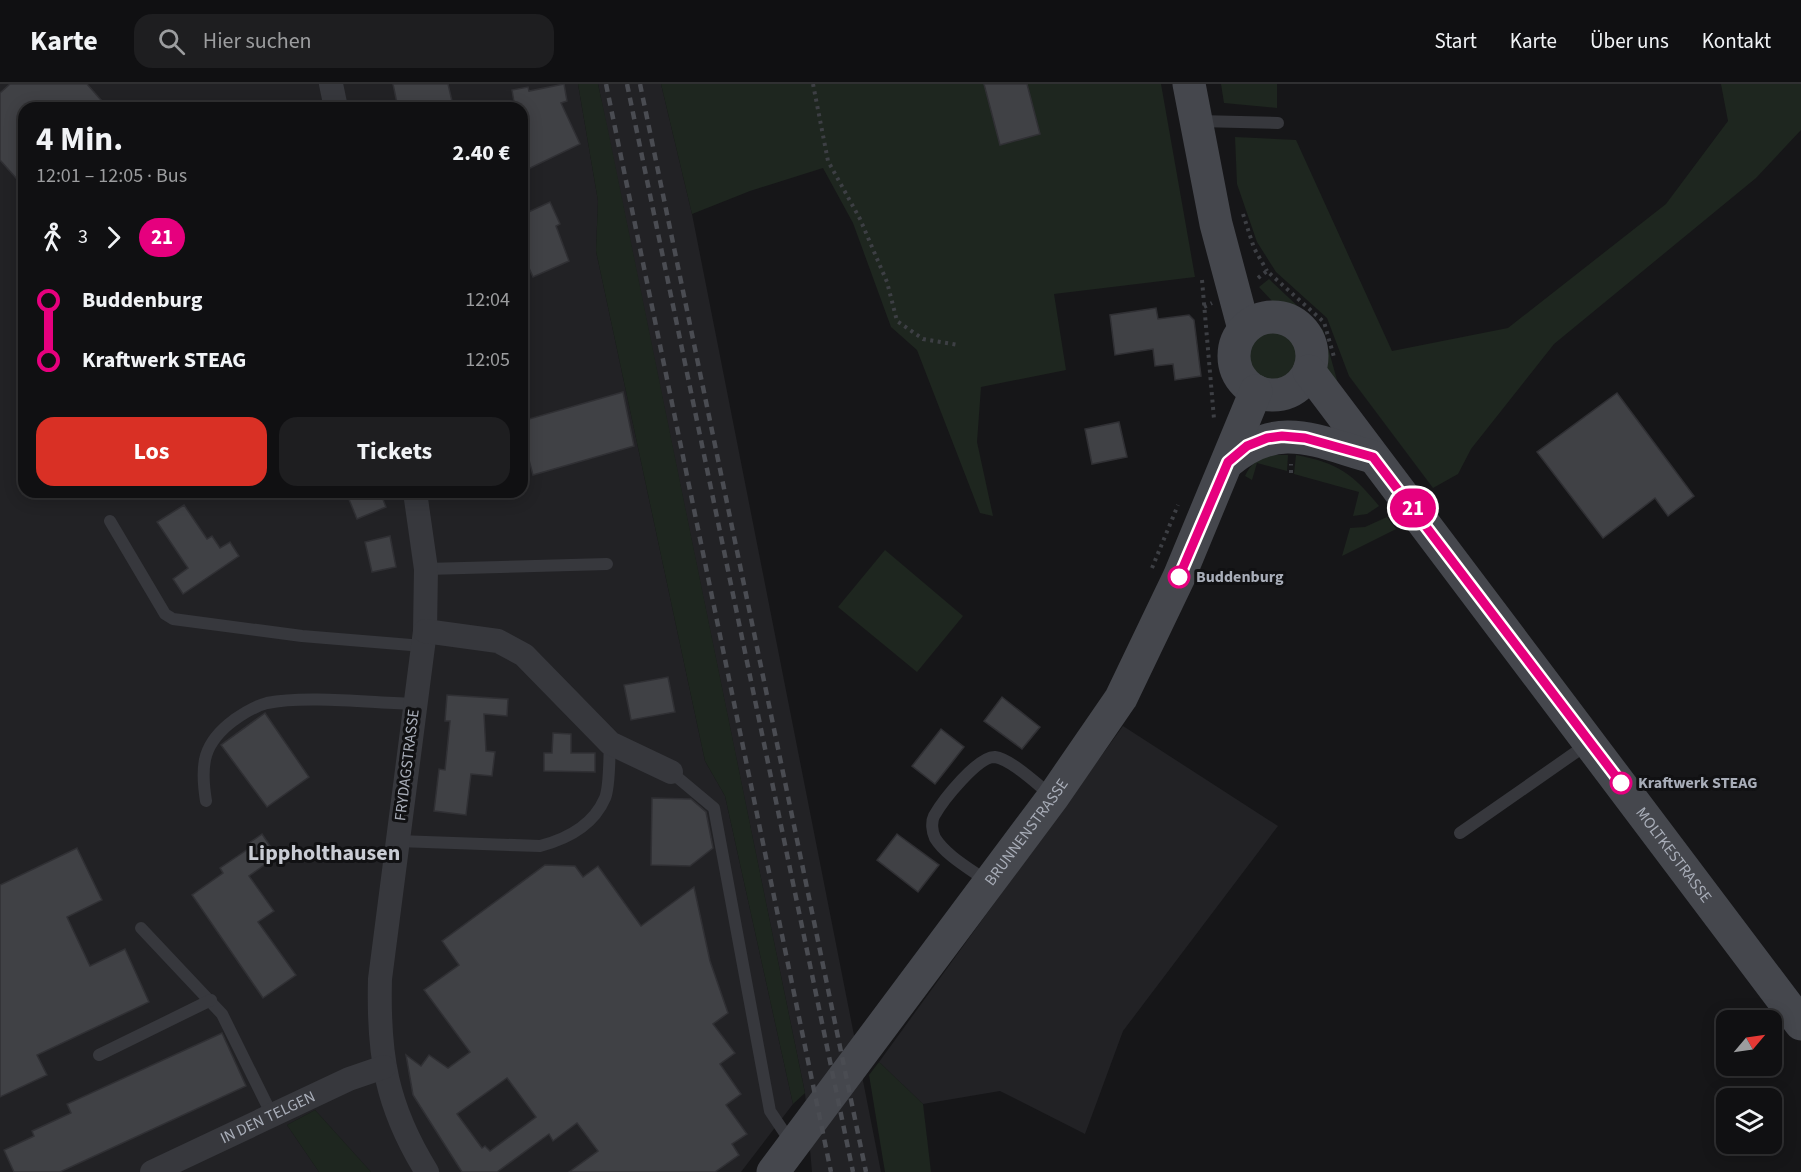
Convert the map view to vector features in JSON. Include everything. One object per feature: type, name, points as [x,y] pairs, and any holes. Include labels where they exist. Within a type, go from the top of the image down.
[{"type":"street","points":[[331,84],[335,102]]},
{"type":"street","points":[[1189,84],[1216,224],[1257,323]]},
{"type":"street","points":[[1290,321],[1306,334],[1312,358],[1312,375],[1279,395],[1256,391],[1244,382],[1236,370],[1234,356],[1236,341],[1257,323],[1290,321]]},
{"type":"street","name":"MOLTKESTRASSE","points":[[1312,375],[1801,1024]]},
{"type":"street","name":"BRUNNENSTRASSE","points":[[773,1172],[1098,735],[1141,660],[1228,462],[1256,391]]},
{"type":"street","name":"BRUNNENSTRASSE","points":[[1228,462],[1247,446],[1267,438],[1282,436],[1305,438],[1373,457]]},
{"type":"street","name":"FRYDAGSTRASSE","points":[[416,498],[426,569],[424,639],[380,979],[379,1031],[384,1067],[395,1108],[413,1150],[427,1172]]},
{"type":"street","points":[[424,639],[498,641],[524,655],[558,692],[610,742],[671,772]]},
{"type":"street","name":"IN DEN TELGEN","points":[[152,1172],[349,1079],[384,1067]]},
{"type":"lane","points":[[1197,121],[1278,123]]},
{"type":"lane","points":[[110,521],[165,614],[173,620],[292,635],[424,639]]},
{"type":"lane","points":[[426,569],[607,564]]},
{"type":"lane","points":[[206,801],[202,780],[205,757],[212,739],[246,712],[265,704],[292,700],[415,704]]},
{"type":"lane","points":[[398,841],[540,846],[562,840],[584,828],[605,798],[610,742]]},
{"type":"lane","points":[[1460,833],[1590,742]]},
{"type":"lane","points":[[990,883],[942,846],[934,837],[934,817],[975,765],[985,758],[998,757],[1011,764],[1053,797]]},
{"type":"lane","points":[[671,772],[714,808],[770,1111],[793,1145]]},
{"type":"lane","points":[[141,928],[211,1000],[233,1032],[272,1115]]},
{"type":"lane","points":[[99,1055],[211,1000]]},
{"type":"path","points":[[813,84],[828,161],[860,219],[887,282],[897,321],[923,339],[958,345]]},
{"type":"path","points":[[1204,307],[1243,288],[1267,271],[1324,322],[1312,375]]},
{"type":"shaded area","points":[[0,84],[578,84],[598,201],[596,251],[705,761],[725,796],[793,1104],[741,1172],[371,1172],[315,1110],[287,1125],[319,1172],[0,1172]]},
{"type":"shaded area","points":[[578,84],[598,84],[607,125],[805,1093],[793,1104],[725,796],[705,761],[596,251],[598,201]]},
{"type":"shaded area","points":[[598,84],[661,84],[692,214],[881,1172],[812,1172],[805,1093]]},
{"type":"shaded area","points":[[661,84],[1161,84],[1195,277],[1054,294],[1066,370],[981,387],[977,442],[993,516],[980,513],[917,350],[891,327],[853,223],[823,168],[750,191],[692,214]]},
{"type":"shaded area","points":[[1221,84],[1277,84],[1277,108],[1224,103]]},
{"type":"shaded area","points":[[1721,84],[1801,84],[1801,130],[1756,178],[1554,344],[1471,449],[1458,474],[1433,488],[1349,376],[1327,318],[1276,272],[1257,242],[1237,184],[1235,137],[1296,140],[1392,351],[1508,328],[1666,204],[1728,121]]},
{"type":"shaded area","points":[[1269,279],[1323,330],[1337,380],[1333,389],[1322,370],[1323,349],[1315,328],[1300,312],[1272,301],[1259,287]]},
{"type":"shaded area","points":[[1267,327],[1277,327],[1292,335],[1298,344],[1300,355],[1298,366],[1292,375],[1277,383],[1267,383],[1256,378],[1249,371],[1244,360],[1244,350],[1249,339],[1256,332]]},
{"type":"shaded area","points":[[1271,455],[1288,455],[1287,471],[1257,463],[1252,480],[1245,476],[1255,462]]},
{"type":"shaded area","points":[[1296,455],[1323,462],[1343,471],[1361,485],[1379,506],[1367,514],[1353,516],[1359,492],[1294,474]]},
{"type":"shaded area","points":[[1387,517],[1396,529],[1342,556],[1350,528],[1365,527]]},
{"type":"shaded area","points":[[885,550],[963,616],[917,672],[838,607]]},
{"type":"shaded area","points":[[1123,726],[1278,826],[1123,1031],[1085,1134],[1000,1091],[923,1104],[879,1062]]},
{"type":"shaded area","points":[[879,1062],[923,1104],[931,1172],[885,1172],[869,1075]]},
{"type":"shaded area","points":[[315,1110],[371,1172],[319,1172],[287,1125]]},
{"type":"building","points":[[10,84],[87,84],[103,102],[18,102],[18,180],[0,160],[0,93]]},
{"type":"building","points":[[393,84],[448,84],[452,101],[447,102],[397,102]]},
{"type":"building","points":[[564,84],[567,101],[561,103],[580,144],[528,169],[528,102],[514,102],[512,90],[528,87],[529,91]]},
{"type":"building","points":[[984,84],[1027,84],[1040,134],[1000,145]]},
{"type":"building","points":[[550,202],[560,224],[556,226],[569,261],[533,277],[528,266],[528,212]]},
{"type":"building","points":[[1156,308],[1158,319],[1189,315],[1194,320],[1201,376],[1175,380],[1173,364],[1155,366],[1153,349],[1115,355],[1110,315]]},
{"type":"building","points":[[623,392],[634,446],[533,475],[528,456],[528,419]]},
{"type":"building","points":[[1617,393],[1694,496],[1668,516],[1655,498],[1603,538],[1537,452]]},
{"type":"building","points":[[1119,422],[1127,457],[1092,464],[1085,429]]},
{"type":"building","points":[[348,498],[382,498],[386,507],[357,519]]},
{"type":"building","points":[[184,505],[207,539],[212,536],[220,548],[230,542],[239,556],[183,594],[173,579],[188,568],[157,522]]},
{"type":"building","points":[[390,536],[396,567],[372,572],[365,542]]},
{"type":"building","points":[[668,677],[675,712],[631,720],[624,685]]},
{"type":"building","points":[[447,695],[508,699],[507,716],[484,714],[486,751],[495,752],[492,776],[471,774],[466,815],[434,811],[439,769],[445,770],[450,721],[445,721]]},
{"type":"building","points":[[1002,697],[1040,727],[1022,749],[984,721]]},
{"type":"building","points":[[265,713],[309,777],[267,807],[221,745]]},
{"type":"building","points":[[941,729],[964,747],[935,784],[912,766]]},
{"type":"building","points":[[553,733],[571,734],[571,753],[595,753],[595,772],[544,771],[544,753],[552,753]]},
{"type":"building","points":[[652,798],[691,799],[706,812],[713,848],[690,866],[651,865]]},
{"type":"building","points":[[262,834],[277,856],[249,876],[274,911],[258,922],[296,975],[263,998],[192,895],[223,873],[220,868],[251,847],[249,843]]},
{"type":"building","points":[[897,834],[939,865],[918,892],[877,860]]},
{"type":"building","points":[[77,848],[102,900],[67,917],[90,966],[125,949],[149,1002],[37,1055],[47,1075],[0,1097],[0,885]]},
{"type":"building","points":[[545,865],[575,866],[583,877],[598,866],[641,926],[694,887],[710,961],[728,1013],[713,1024],[735,1053],[720,1064],[741,1094],[726,1105],[747,1134],[732,1144],[739,1155],[715,1172],[569,1172],[598,1151],[577,1123],[553,1141],[549,1134],[497,1172],[462,1172],[413,1095],[406,1055],[421,1066],[429,1055],[448,1068],[470,1052],[424,990],[459,965],[442,941]],"holes":[[[507,1078],[536,1117],[490,1151],[485,1146],[482,1148],[457,1114]]]},
{"type":"building","points":[[222,1033],[246,1086],[60,1172],[14,1172],[4,1150],[34,1136],[32,1131],[71,1113],[67,1104]]},
{"type":"railway","points":[[606,84],[831,1172]]},
{"type":"railway","points":[[627,84],[853,1172]]},
{"type":"railway","points":[[640,84],[866,1172]]},
{"type":"bus line","name":"21","points":[[1179,577],[1228,462],[1247,446],[1267,438],[1282,436],[1305,438],[1373,457],[1621,783]]},
{"type":"place","name":"Buddenburg","points":[[1179,577]]},
{"type":"place","name":"Kraftwerk STEAG","points":[[1621,783]]},
{"type":"district","name":"Lippholthausen","points":[[324,853]]}]
